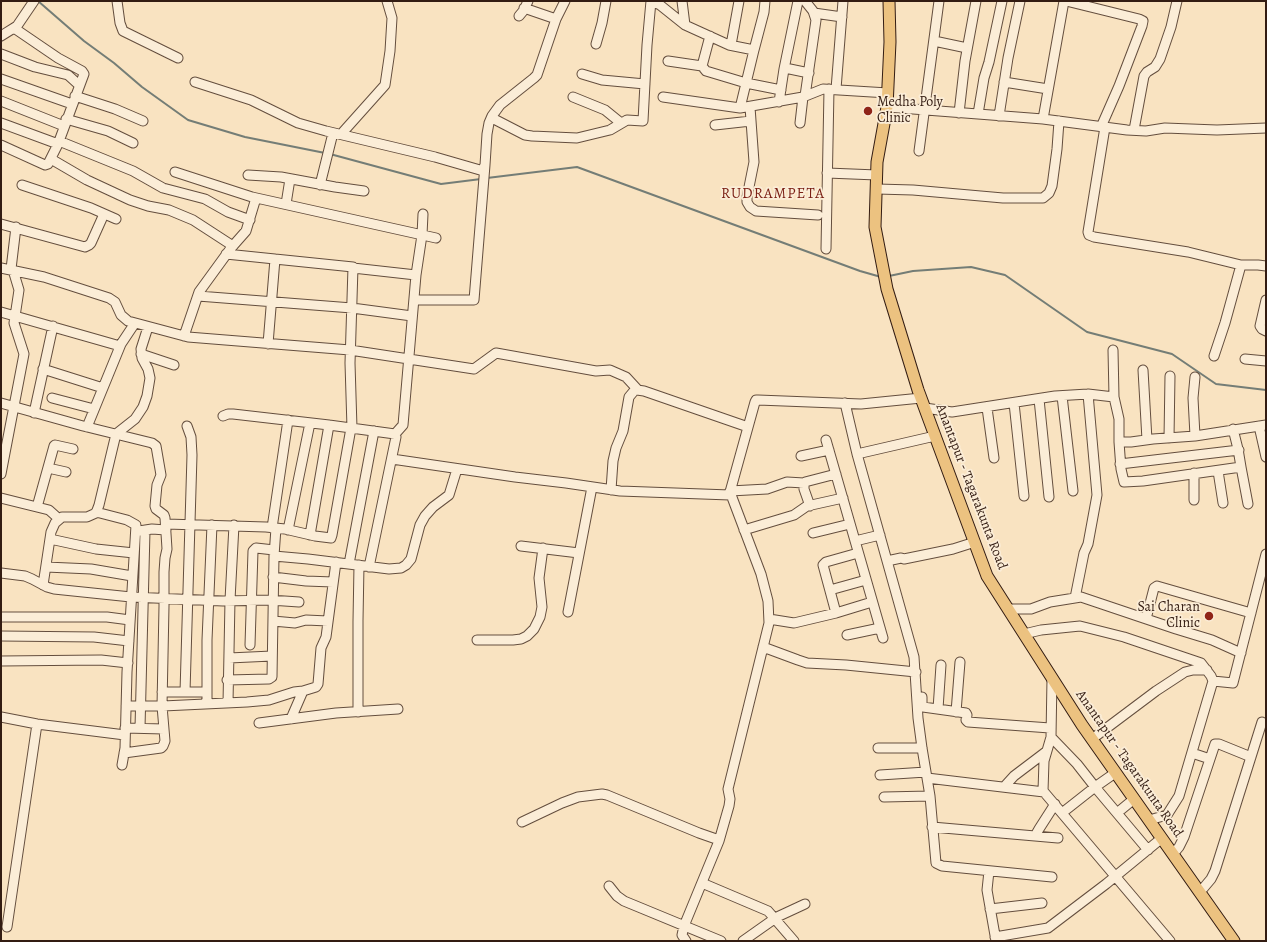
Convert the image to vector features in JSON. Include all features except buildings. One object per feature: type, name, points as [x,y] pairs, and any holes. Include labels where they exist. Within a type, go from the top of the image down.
[{"type":"main road","name":"Anantapur - Tagarakunta Road","points":[[889,1],[890,42],[888,93],[887,107],[877,162],[875,227],[887,289],[921,398],[988,576],[1092,739],[1234,941]]},
{"type":"street","points":[[117,1],[120,23],[123,31],[178,58]]},
{"type":"street","points":[[343,132],[385,85],[390,51],[392,18],[387,1]]},
{"type":"street","points":[[414,300],[474,300],[487,134],[492,118],[500,105],[537,75],[556,19],[565,1]]},
{"type":"street","points":[[596,44],[606,1]]},
{"type":"street","points":[[492,118],[525,135],[577,138],[608,131],[628,119],[644,120],[647,45],[651,1],[660,5],[685,25],[731,45],[754,50]]},
{"type":"street","points":[[682,1],[685,25]]},
{"type":"street","points":[[731,45],[739,1]]},
{"type":"street","points":[[740,108],[764,12],[765,1]]},
{"type":"street","points":[[779,102],[784,68],[798,1]]},
{"type":"street","points":[[800,123],[816,23],[814,13],[805,1]]},
{"type":"street","points":[[826,249],[827,174],[833,89],[843,1]]},
{"type":"street","points":[[919,151],[939,1]]},
{"type":"street","points":[[960,113],[964,65],[976,1]]},
{"type":"street","points":[[978,114],[984,78],[989,62],[1002,1]]},
{"type":"street","points":[[999,116],[1020,1]]},
{"type":"street","points":[[1043,119],[1065,1],[1143,21],[1103,127],[1088,232],[1089,235],[1188,252],[1241,265],[1258,264],[1266,266]]},
{"type":"street","points":[[1134,130],[1144,76],[1160,59],[1171,27],[1177,1]]},
{"type":"street","points":[[1,36],[17,26],[32,4]]},
{"type":"street","points":[[524,8],[556,19]]},
{"type":"street","points":[[814,13],[842,17]]},
{"type":"street","points":[[1,145],[45,165],[48,164],[59,142],[84,74],[82,71],[58,58],[14,28]]},
{"type":"street","points":[[702,66],[710,36]]},
{"type":"street","points":[[934,41],[967,48]]},
{"type":"street","points":[[1,54],[35,66],[68,75],[79,85]]},
{"type":"street","points":[[668,61],[702,66],[706,71],[746,83],[781,90]]},
{"type":"street","points":[[784,68],[809,73]]},
{"type":"street","points":[[582,74],[602,80],[645,84]]},
{"type":"street","points":[[1,79],[74,100],[115,108],[143,121]]},
{"type":"street","points":[[195,82],[251,100],[298,123],[333,133],[435,157],[476,170],[482,170],[485,165]]},
{"type":"street","points":[[1004,82],[1048,89]]},
{"type":"street","points":[[664,97],[740,108],[804,97],[820,89],[888,93]]},
{"type":"street","points":[[572,97],[605,110],[621,123]]},
{"type":"street","points":[[1,101],[65,123],[108,131],[133,143]]},
{"type":"street","points":[[750,107],[754,162],[747,197],[747,202],[750,207],[756,211],[818,215]]},
{"type":"street","points":[[887,107],[1043,119],[1146,131],[1165,128],[1217,130],[1266,128]]},
{"type":"street","points":[[715,125],[751,121]]},
{"type":"street","points":[[876,189],[913,190],[1003,198],[1043,198],[1049,193],[1052,186],[1059,121]]},
{"type":"street","points":[[1,123],[59,142],[133,171],[163,188],[203,198],[228,212],[250,220]]},
{"type":"street","points":[[320,185],[333,133]]},
{"type":"street","points":[[50,159],[87,180],[130,200],[148,206],[169,210],[193,220],[233,246]]},
{"type":"street","points":[[175,172],[256,198],[436,238]]},
{"type":"street","points":[[827,174],[877,175]]},
{"type":"street","points":[[248,175],[290,179],[364,191]]},
{"type":"street","points":[[286,204],[290,179]]},
{"type":"street","points":[[22,185],[74,202],[116,219]]},
{"type":"street","points":[[184,336],[202,287],[226,254],[246,231],[256,198]]},
{"type":"street","points":[[1,224],[84,247],[89,245],[91,242],[104,214]]},
{"type":"street","points":[[369,567],[392,459],[396,437],[395,434],[403,425],[412,316],[422,235],[423,214]]},
{"type":"street","points":[[1,474],[24,354],[14,323],[19,290],[12,270],[16,228]]},
{"type":"street","points":[[226,254],[351,266],[353,268],[416,275]]},
{"type":"street","points":[[268,344],[275,259]]},
{"type":"street","points":[[1214,356],[1226,323],[1241,265]]},
{"type":"street","points":[[1,268],[44,277],[109,298],[115,302],[123,318],[128,321],[184,336],[350,350],[474,369],[496,353],[596,371],[610,370],[626,377],[638,390]]},
{"type":"street","points":[[136,531],[190,524],[274,528],[328,538],[332,537],[352,428],[350,350],[353,268]]},
{"type":"street","points":[[198,296],[352,308],[412,316]]},
{"type":"street","points":[[1266,300],[1260,326],[1266,331]]},
{"type":"street","points":[[1,312],[120,346]]},
{"type":"street","points":[[87,427],[120,346],[135,323]]},
{"type":"street","points":[[34,413],[53,326]]},
{"type":"street","points":[[43,585],[52,528],[59,519],[65,517],[91,516],[96,512],[116,434],[137,417],[143,407],[147,396],[150,378],[141,354],[141,349],[148,326]]},
{"type":"street","points":[[1113,350],[1114,396],[1119,419],[1118,442],[1120,464],[1124,482],[1143,481],[1241,467]]},
{"type":"street","points":[[141,354],[174,365]]},
{"type":"street","points":[[1245,359],[1266,361]]},
{"type":"street","points":[[44,369],[103,388]]},
{"type":"street","points":[[1143,370],[1146,440]]},
{"type":"street","points":[[1169,438],[1170,376]]},
{"type":"street","points":[[1195,376],[1193,398],[1195,436]]},
{"type":"street","points":[[611,490],[613,461],[616,448],[623,431],[627,402],[631,393],[634,391],[644,391],[748,427]]},
{"type":"street","points":[[925,408],[952,412],[987,408],[1055,396],[1088,394],[1114,396]]},
{"type":"street","points":[[1075,598],[1084,553],[1088,544],[1097,495],[1088,394]]},
{"type":"street","points":[[1062,396],[1073,491]]},
{"type":"street","points":[[52,398],[94,408]]},
{"type":"street","points":[[686,941],[682,935],[684,926],[719,840],[730,802],[728,789],[769,620],[768,601],[762,578],[730,493],[756,400],[861,404],[921,398]]},
{"type":"street","points":[[1039,399],[1049,497]]},
{"type":"street","points":[[1,403],[34,413],[152,443],[156,446],[161,475],[157,485],[154,506],[157,511],[164,516],[167,551],[164,558],[162,692],[164,741],[162,747],[124,753]]},
{"type":"street","points":[[845,403],[857,454],[918,669],[922,706],[966,713],[966,721],[969,723],[1051,733],[1148,850]]},
{"type":"street","points":[[1014,403],[1024,496]]},
{"type":"street","points":[[987,408],[994,458]]},
{"type":"street","points":[[222,416],[233,414],[395,434]]},
{"type":"street","points":[[227,680],[270,679],[272,676],[274,528],[288,420]]},
{"type":"street","points":[[288,530],[310,423]]},
{"type":"street","points":[[310,535],[329,425]]},
{"type":"street","points":[[1118,442],[1212,434],[1262,425],[1266,457]]},
{"type":"street","points":[[185,692],[192,455],[191,437],[187,426]]},
{"type":"street","points":[[1234,429],[1248,504]]},
{"type":"street","points":[[349,564],[374,431]]},
{"type":"street","points":[[857,454],[935,436]]},
{"type":"street","points":[[826,440],[883,638]]},
{"type":"street","points":[[37,507],[54,445],[73,449]]},
{"type":"street","points":[[801,456],[829,450]]},
{"type":"street","points":[[1120,464],[1239,450]]},
{"type":"street","points":[[392,459],[629,492],[730,493],[767,488],[787,482],[804,483],[806,481],[836,474]]},
{"type":"street","points":[[48,468],[66,472]]},
{"type":"street","points":[[250,645],[253,551],[256,548],[308,559],[389,569],[401,568],[409,562],[422,520],[429,510],[449,495],[457,469]]},
{"type":"street","points":[[1218,471],[1223,503]]},
{"type":"street","points":[[1194,473],[1194,500]]},
{"type":"street","points":[[804,483],[804,489],[810,506]]},
{"type":"street","points":[[568,612],[592,487]]},
{"type":"street","points":[[1,498],[52,511],[59,519]]},
{"type":"street","points":[[744,530],[794,515],[810,506],[842,498]]},
{"type":"street","points":[[96,512],[136,525],[127,667],[124,753],[122,765]]},
{"type":"street","points":[[813,534],[850,524]]},
{"type":"street","points":[[207,704],[212,525]]},
{"type":"street","points":[[228,703],[227,680],[234,526]]},
{"type":"street","points":[[140,728],[145,531]]},
{"type":"street","points":[[855,540],[880,535]]},
{"type":"street","points":[[50,539],[96,549],[134,553]]},
{"type":"street","points":[[887,560],[904,559],[953,549],[975,542]]},
{"type":"street","points":[[521,546],[579,553]]},
{"type":"street","points":[[477,640],[517,639],[527,636],[534,629],[540,617],[542,607],[539,578],[543,548]]},
{"type":"street","points":[[836,613],[823,567],[824,564],[826,562],[858,553]]},
{"type":"street","points":[[1213,681],[1233,683],[1242,653],[1266,554]]},
{"type":"street","points":[[126,706],[162,706],[269,700],[317,686],[321,646],[326,637],[336,562]]},
{"type":"street","points":[[358,712],[359,566]]},
{"type":"street","points":[[46,567],[92,569],[132,576]]},
{"type":"street","points":[[1,573],[25,576],[54,589],[131,597],[187,600],[273,600],[299,602]]},
{"type":"street","points":[[273,577],[306,581],[333,582]]},
{"type":"street","points":[[830,590],[866,580]]},
{"type":"street","points":[[1146,619],[1154,588],[1158,586],[1251,613]]},
{"type":"street","points":[[1008,609],[1031,609],[1050,602],[1081,597],[1212,640],[1242,653]]},
{"type":"street","points":[[769,620],[790,623],[836,613],[872,602]]},
{"type":"street","points":[[1,617],[107,617],[130,620]]},
{"type":"street","points":[[272,621],[292,623],[306,620],[328,621]]},
{"type":"street","points":[[1024,634],[1041,630],[1080,626],[1124,638],[1200,663],[1212,677],[1213,681],[1179,796],[1167,815],[1149,820]]},
{"type":"street","points":[[847,635],[880,628]]},
{"type":"street","points":[[1,636],[94,637],[129,641]]},
{"type":"street","points":[[763,647],[807,662],[918,669]]},
{"type":"street","points":[[229,658],[272,656]]},
{"type":"street","points":[[1,661],[101,660],[127,667],[141,676]]},
{"type":"street","points":[[956,712],[960,662]]},
{"type":"street","points":[[938,709],[941,665]]},
{"type":"street","points":[[918,669],[918,718],[930,796],[936,861],[938,865],[1052,877]]},
{"type":"street","points":[[1092,739],[1156,691],[1185,672],[1207,670]]},
{"type":"street","points":[[1043,791],[1044,763],[1051,733],[1052,678]]},
{"type":"street","points":[[291,719],[303,691]]},
{"type":"street","points":[[162,692],[207,692]]},
{"type":"street","points":[[259,723],[336,713],[398,709]]},
{"type":"street","points":[[1,718],[37,724],[125,732],[140,728],[164,729]]},
{"type":"street","points":[[1200,892],[1211,879],[1215,871],[1262,722]]},
{"type":"street","points":[[7,927],[37,724]]},
{"type":"street","points":[[1173,854],[1179,847],[1184,837],[1214,746],[1217,744],[1251,757]]},
{"type":"street","points":[[878,748],[922,748]]},
{"type":"street","points":[[1004,787],[1010,779],[1047,751]]},
{"type":"street","points":[[1192,753],[1210,759]]},
{"type":"street","points":[[1062,813],[1115,772]]},
{"type":"street","points":[[880,775],[927,775],[1004,787],[1043,791],[1170,941]]},
{"type":"street","points":[[522,822],[578,797],[607,794],[719,840]]},
{"type":"street","points":[[884,798],[930,796]]},
{"type":"street","points":[[1117,813],[1134,799]]},
{"type":"street","points":[[1035,836],[1055,804]]},
{"type":"street","points":[[932,827],[1058,838]]},
{"type":"street","points":[[989,871],[987,890],[995,939],[1048,928],[1116,876],[1162,838]]},
{"type":"street","points":[[702,883],[765,909],[794,941]]},
{"type":"street","points":[[609,886],[617,896],[624,901],[721,941]]},
{"type":"street","points":[[990,909],[1042,902]]},
{"type":"street","points":[[745,940],[774,919],[805,904]]},
{"type":"waterway","points":[[38,1],[84,41],[114,63],[142,87],[188,120],[245,137],[325,153]]},
{"type":"waterway","points":[[330,154],[441,184],[481,179]]},
{"type":"waterway","points":[[487,178],[577,167],[860,271],[881,277]]},
{"type":"waterway","points":[[889,276],[913,271],[971,267],[1005,275],[1087,332],[1172,354],[1216,384],[1266,390]]},
{"type":"place","name":"Medha Poly Clinic","points":[[868,111]]},
{"type":"place","name":"Sai Charan Clinic","points":[[1209,616]]},
{"type":"district","name":"RUDRAMPETA","points":[[773,194]]}]
